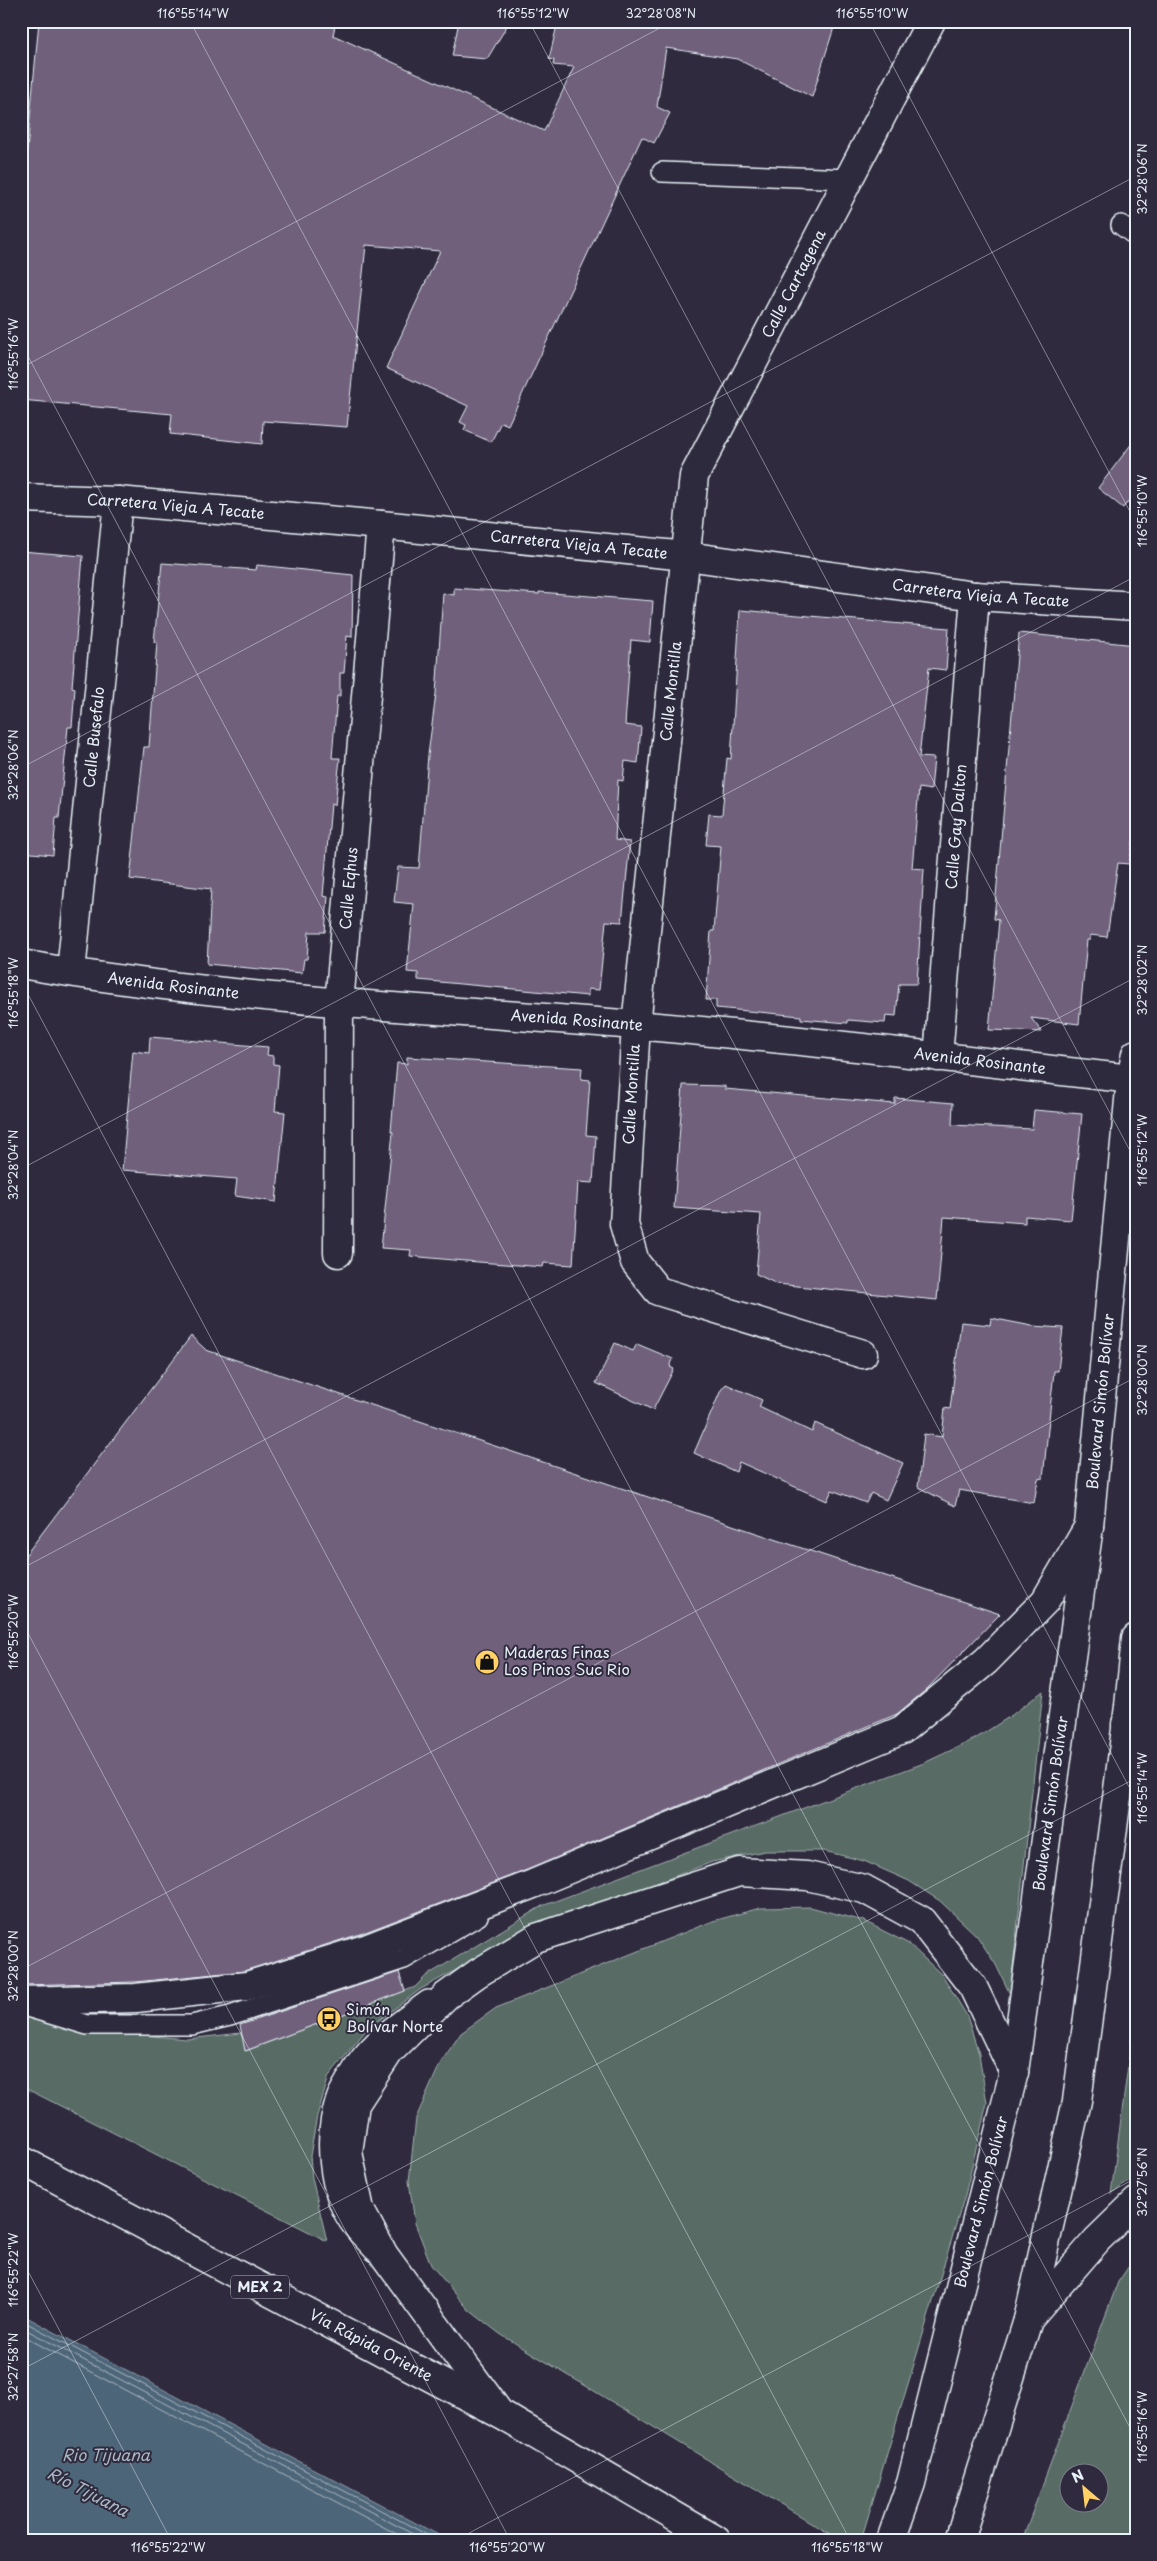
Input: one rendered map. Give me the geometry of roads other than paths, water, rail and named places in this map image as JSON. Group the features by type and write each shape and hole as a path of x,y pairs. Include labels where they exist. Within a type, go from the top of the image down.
{"main road":[{"name":"Calle Cartagena","path":"686,556 694,476 931,21"},
{"name":"Carretera Vieja A Tecate","path":"21,498 118,501 381,525 686,556 975,596 1136,606"},
{"name":"Calle Busefalo","path":"71,972 118,501"},
{"name":"Calle Eqhus","path":"338,1253 339,1004 381,525"},
{"name":"Calle Montilla","path":"686,556 636,1025 624,1224 635,1262 658,1291 863,1354"},
{"name":"Calle Gay Dalton","path":"938,1057 975,596"},
{"name":"Avenida Rosinante","path":"21,964 71,972 339,1004 636,1025 938,1057 1133,1066"},
{"name":"Boulevard Simón Bolívar","path":"891,2540 911,2484 1014,2072 1090,1526 1133,1066"},
{"path":"21,2001 136,1998 247,1986 368,1948 533,1884 902,1730 986,1661 1045,1601 1090,1526"},
{"path":"962,2532 1028,2320 1077,2101 1132,1720 1136,1638"},
{"path":"500,2414 397,2275 360,2210 348,2152 355,2104 389,2052 446,1996 478,1972 536,1938 739,1872 806,1876 864,1889 921,1920 973,1987 1014,2072"},
{"name":"Vía Rápida Oriente","path":"21,2160 500,2414 716,2540"},
{"path":"1028,2320 1097,2240 1136,2202"}],"lane":[{"path":"662,172 849,179"},
{"path":"21,2006 87,2025 192,2025 230,2016 404,1959 533,1884"}],"water":[{"name":"Rio Tijuana","path":"21,2314 47,2328 448,2540 21,2540"}],"place":[{"name":"Maderas Finas Los Pinos Suc Rio","path":"487,1662"},
{"name":"Simón Bolívar Norte","path":"329,2019"}],"water label":[{"name":"Río Tijuana","path":"88,2492"}]}
